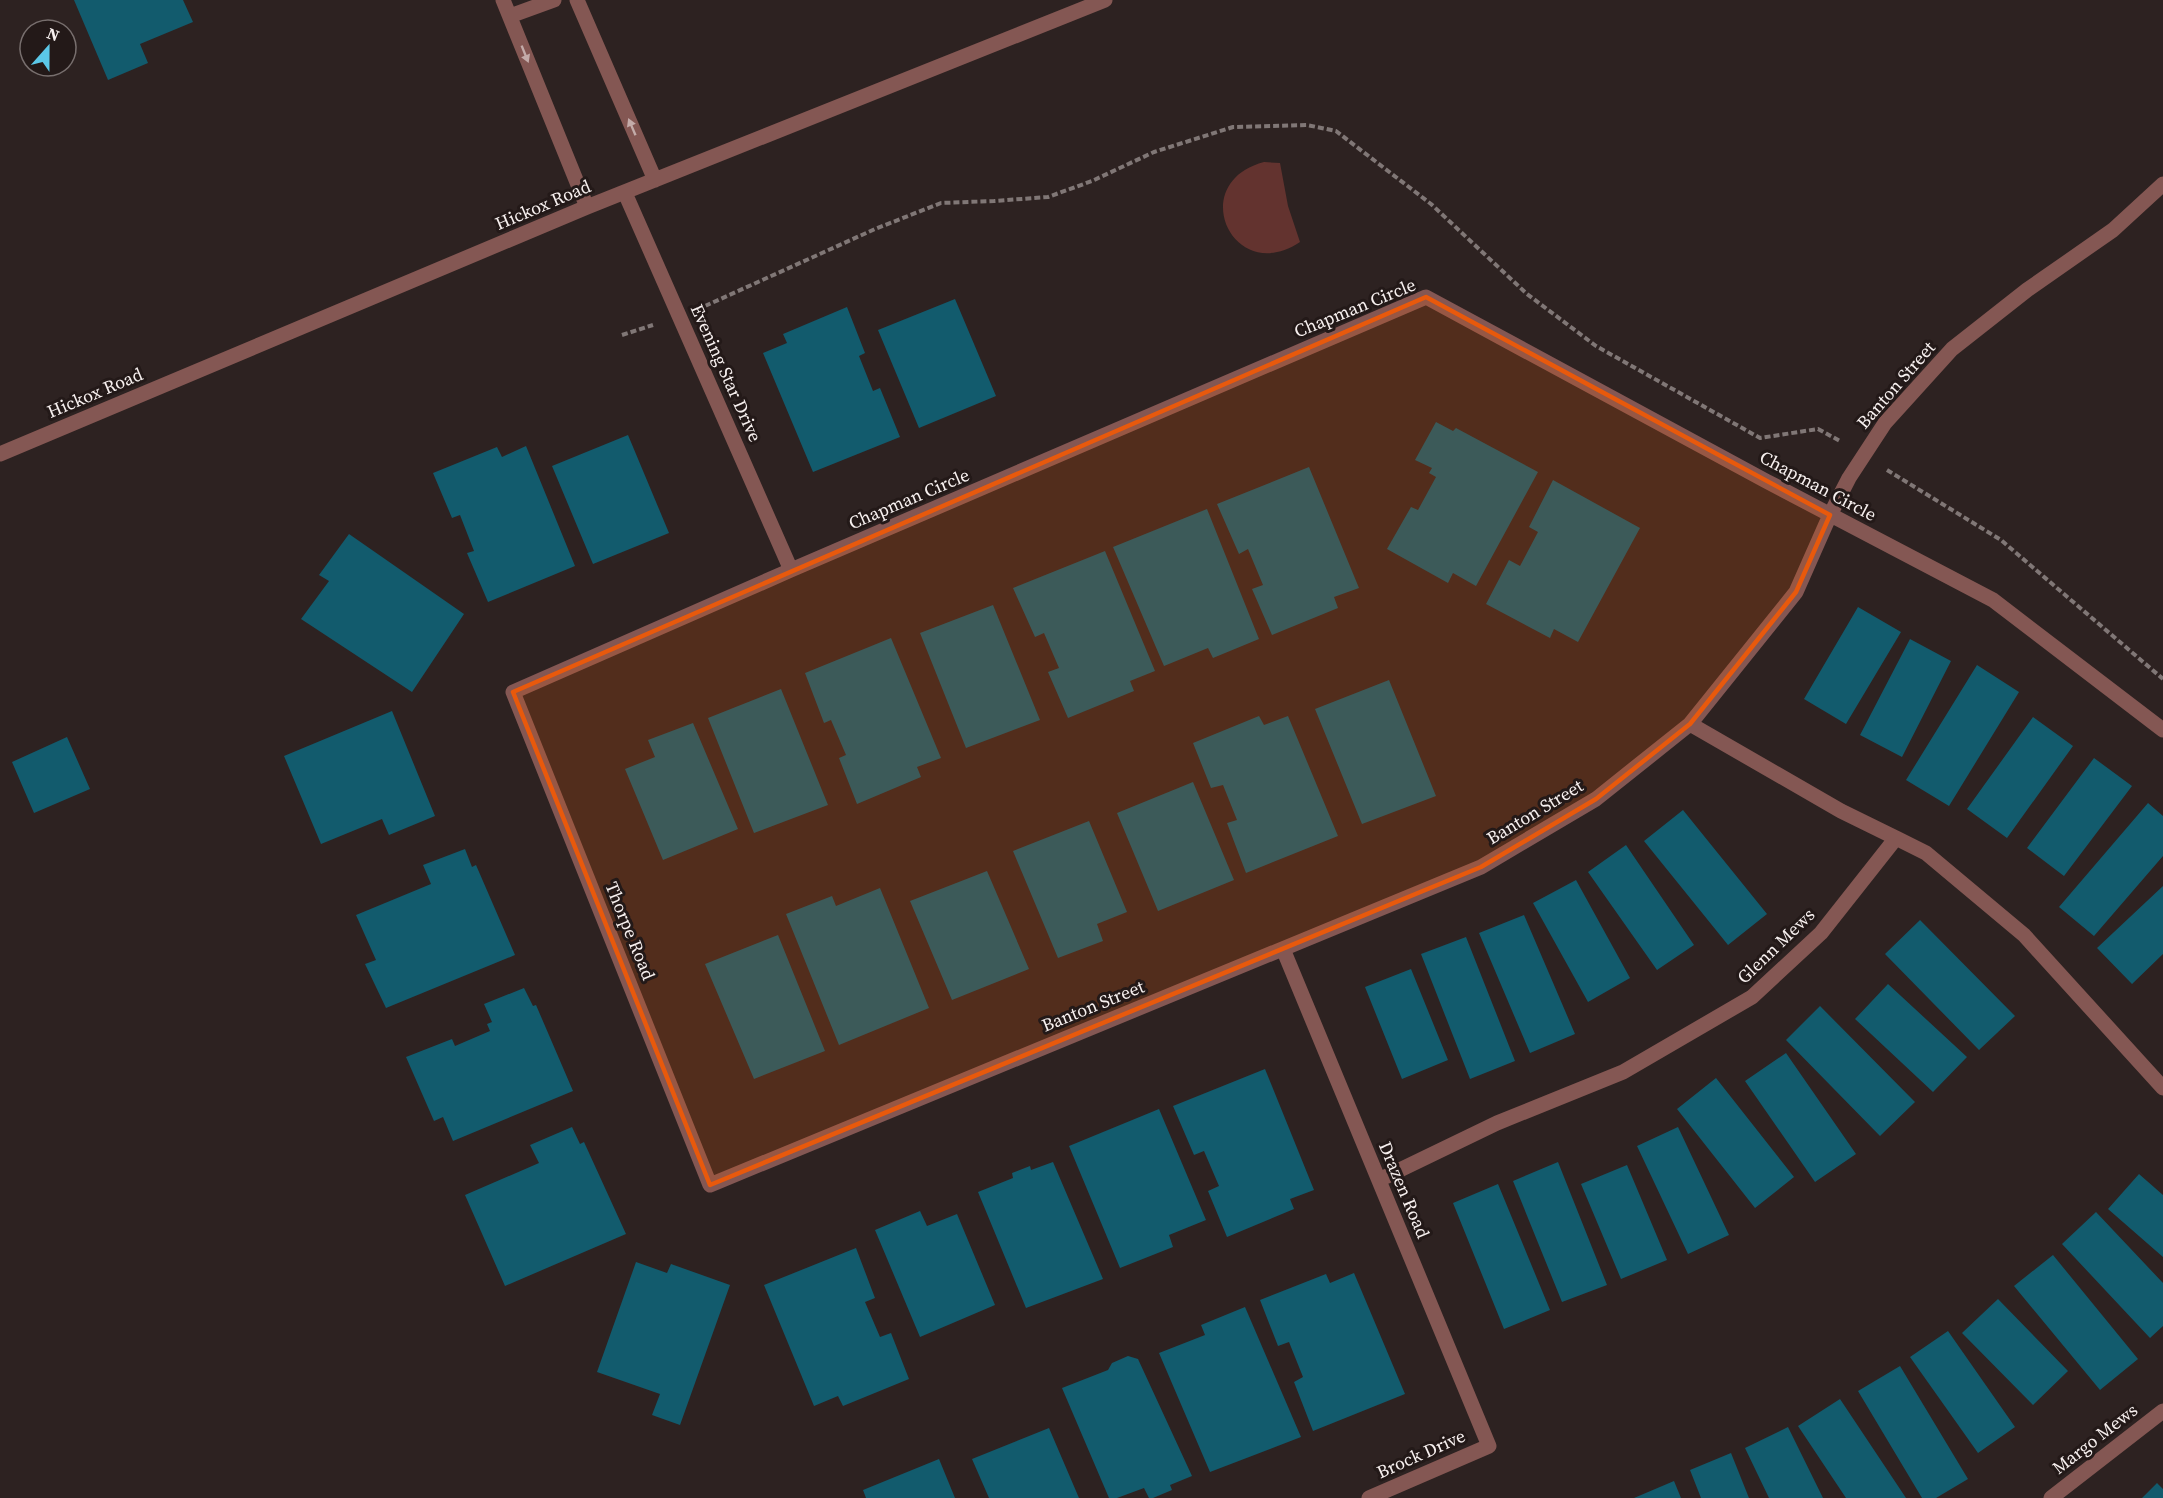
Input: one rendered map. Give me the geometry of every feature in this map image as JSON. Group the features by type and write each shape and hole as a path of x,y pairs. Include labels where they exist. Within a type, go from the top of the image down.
{"street":[{"path":"503,0 587,207"},
{"path":"510,16 555,0"},
{"path":"577,0 655,180"},
{"name":"Hickox Road","path":"0,454 587,207 1105,0"},
{"name":"Banton Street","path":"710,1185 1481,867 1596,799 1690,724 1796,592 1830,515 1850,477 1885,423 1952,349 2028,290 2113,230 2163,184"},
{"name":"Evening Star Drive","path":"625,193 791,570"},
{"name":"Chapman Circle","path":"513,692 1426,297 1830,515 1993,600 2163,730"},
{"name":"Thorpe Road","path":"513,692 710,1185"},
{"path":"1690,724 1841,812 1926,853 2024,935 2163,1088"},
{"name":"Glenn Mews","path":"1378,1180 1497,1123 1623,1072 1752,998 1821,933 1896,838"},
{"name":"Drazen Road","path":"1283,949 1489,1446"},
{"name":"Margo Mews","path":"2051,1498 2163,1411"},
{"name":"Brock Drive","path":"1369,1498 1489,1446"}],"highlighted area":[{"path":"1426,297 1830,515 1796,592 1690,724 1596,799 1481,867 710,1185 513,692"}],"shaded area":[{"path":"1264,162 1280,163 1288,206 1300,242 1276,252 1255,251 1238,242 1227,227 1223,208 1227,190 1240,173"}],"building":[{"path":"74,0 183,0 193,22 140,44 148,63 108,80"},
{"path":"955,299 996,396 919,428 878,330"},
{"path":"847,307 865,353 859,356 873,391 880,388 900,437 813,472 763,353 787,343 783,334"},
{"path":"1436,422 1453,431 1456,428 1538,472 1476,586 1453,573 1448,583 1387,549 1411,507 1418,510 1436,477 1429,473 1432,468 1415,460"},
{"path":"628,435 669,533 593,564 552,466"},
{"path":"526,446 575,566 488,602 467,553 474,551 460,515 452,518 433,473 497,447 502,457"},
{"path":"1309,467 1359,588 1334,597 1338,608 1272,635 1252,589 1263,585 1248,549 1239,554 1217,504"},
{"path":"1553,480 1640,528 1578,642 1554,629 1550,638 1486,604 1509,560 1520,566 1538,532 1529,527"},
{"path":"1207,509 1259,639 1213,658 1208,648 1164,666 1113,547"},
{"path":"349,534 464,614 412,692 301,619 329,581 319,575"},
{"path":"1105,551 1155,671 1130,681 1134,691 1068,718 1048,672 1059,668 1044,633 1035,637 1013,588"},
{"path":"993,605 1040,720 966,748 920,633"},
{"path":"1858,607 1901,632 1846,724 1804,699"},
{"path":"891,638 941,758 917,767 921,777 857,804 839,758 846,755 831,720 824,723 805,673"},
{"path":"1910,639 1951,661 1902,757 1860,735"},
{"path":"1977,665 2019,692 1949,806 1906,780"},
{"path":"1389,680 1436,796 1362,824 1315,709"},
{"path":"781,689 828,805 754,833 708,718"},
{"path":"392,711 435,816 389,835 382,819 321,844 284,756"},
{"path":"1259,716 1264,725 1288,716 1338,836 1246,873 1227,823 1237,820 1223,785 1211,788 1193,743"},
{"path":"2033,717 2073,746 2007,838 1967,809"},
{"path":"693,723 738,829 663,860 625,769 655,757 648,740"},
{"path":"67,737 90,789 34,813 12,762"},
{"path":"2094,758 2132,786 2064,876 2027,848"},
{"path":"1193,782 1234,880 1158,911 1117,813"},
{"path":"2148,803 2163,816 2163,856 2094,936 2059,907"},
{"path":"1683,810 1767,914 1728,945 1644,841"},
{"path":"1089,821 1127,912 1097,924 1103,941 1058,958 1013,851"},
{"path":"1626,845 1694,945 1657,970 1588,872"},
{"path":"465,849 472,867 476,865 515,955 386,1008 365,964 376,960 356,915 431,884 423,865"},
{"path":"987,871 1029,969 952,1000 910,901"},
{"path":"1576,880 1630,978 1588,1002 1533,903"},
{"path":"2163,886 2163,954 2132,984 2097,948"},
{"path":"880,888 929,1008 839,1045 786,914 832,896 836,906"},
{"path":"1524,915 1575,1034 1530,1053 1479,933"},
{"path":"1920,920 2015,1016 1979,1050 1885,954"},
{"path":"778,935 825,1051 754,1079 705,964"},
{"path":"1466,937 1515,1061 1470,1079 1421,954"},
{"path":"1411,969 1448,1060 1402,1079 1365,987"},
{"path":"1888,984 1967,1057 1933,1092 1855,1019"},
{"path":"524,988 533,1006 536,1005 573,1091 453,1141 443,1117 434,1121 406,1057 452,1039 455,1046 490,1031 487,1024 492,1022 484,1004"},
{"path":"1820,1006 1915,1102 1880,1136 1786,1040"},
{"path":"1786,1053 1856,1154 1815,1182 1745,1081"},
{"path":"1265,1069 1314,1190 1290,1199 1294,1209 1227,1237 1208,1191 1219,1186 1204,1151 1194,1155 1173,1106"},
{"path":"1716,1078 1794,1177 1755,1208 1677,1109"},
{"path":"1159,1109 1206,1220 1169,1235 1173,1247 1120,1268 1069,1146"},
{"path":"572,1127 580,1144 584,1142 626,1234 505,1286 465,1195 539,1163 530,1145"},
{"path":"1678,1127 1729,1235 1688,1254 1637,1146"},
{"path":"1053,1162 1103,1279 1026,1308 978,1192 1013,1178 1012,1173 1030,1166 1031,1170"},
{"path":"1558,1162 1607,1285 1562,1302 1513,1181"},
{"path":"1627,1165 1667,1260 1621,1279 1581,1184"},
{"path":"2139,1174 2163,1195 2163,1257 2108,1209"},
{"path":"1498,1184 1550,1310 1504,1329 1453,1203"},
{"path":"920,1211 927,1226 957,1214 995,1305 920,1337 875,1230"},
{"path":"2096,1212 2163,1283 2163,1326 2150,1338 2062,1244"},
{"path":"856,1248 875,1298 865,1302 880,1337 891,1333 909,1379 843,1406 838,1396 814,1406 764,1285"},
{"path":"2053,1255 2138,1359 2100,1390 2014,1286"},
{"path":"636,1262 667,1273 671,1264 730,1285 680,1425 652,1415 660,1394 597,1372"},
{"path":"1354,1273 1405,1394 1313,1431 1294,1382 1303,1377 1289,1342 1278,1346 1260,1300 1326,1274 1330,1283"},
{"path":"1998,1299 2068,1371 2033,1405 1962,1333"},
{"path":"1245,1307 1301,1437 1210,1472 1159,1353 1205,1335 1201,1325"},
{"path":"1948,1331 2015,1427 1978,1453 1910,1357"},
{"path":"1128,1356 1138,1359 1192,1476 1170,1485 1172,1490 1153,1498 1149,1498 1144,1488 1117,1498 1109,1498 1062,1388 1108,1370 1112,1363"},
{"path":"1900,1366 1968,1479 1936,1498 1922,1498 1858,1391"},
{"path":"1840,1399 1906,1498 1846,1498 1798,1426"},
{"path":"1788,1427 1823,1498 1769,1498 1745,1448"},
{"path":"1049,1428 1079,1498 989,1498 972,1459"},
{"path":"1731,1453 1749,1498 1701,1498 1690,1470"},
{"path":"939,1459 955,1498 866,1498 863,1490"},
{"path":"1674,1481 1681,1498 1634,1498"},
{"path":"2157,1483 2163,1489 2163,1498 2142,1498"}]}
